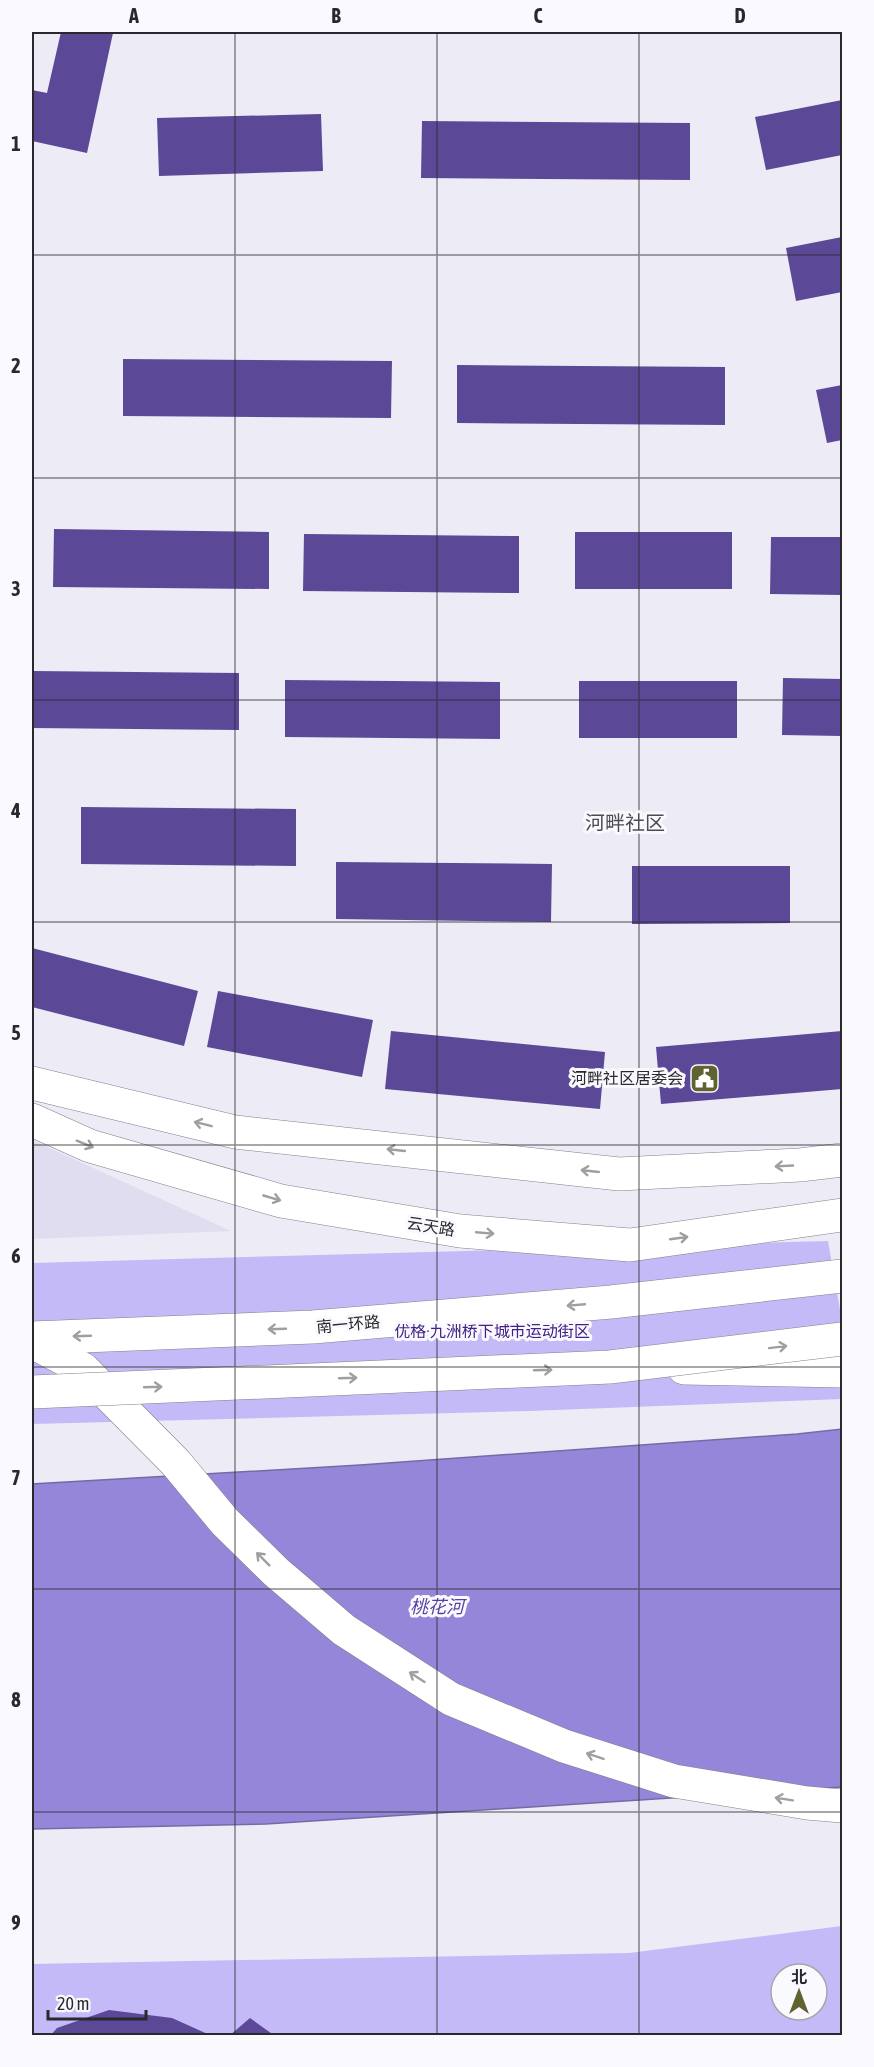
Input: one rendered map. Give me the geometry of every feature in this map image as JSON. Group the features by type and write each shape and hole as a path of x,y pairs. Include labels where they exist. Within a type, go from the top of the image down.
{"main road":[{"path":"32,1083 236,1132 619,1174 800,1165 843,1160"},
{"name":"云天路","path":"32,1120 90,1146 281,1201 460,1231 630,1245 843,1215"},
{"path":"611,1302 843,1260"},
{"name":"南一环路","path":"32,1340 313,1327 611,1302 843,1276"},
{"path":"32,1340 83,1369 176,1463 225,1522 284,1579 344,1630 451,1699 564,1746 674,1781 807,1803 843,1806"},
{"path":"610,1367 843,1340"},
{"path":"32,1392 610,1367 843,1371"}],"shaded area":[{"path":"32,1140 231,1231 32,1239"}],"green space":[{"name":"优格·九洲桥下城市运动街区","path":"828,1241 842,1321 842,1399 529,1411 32,1424 32,1263"},
{"path":"842,1926 842,2035 32,2035 32,1964 629,1953"}],"water":[{"name":"桃花河","path":"842,1429 842,1787 266,1824 32,1829 32,1484 360,1465"}],"building":[{"path":"61,32 113,33 87,153 32,141 32,90 47,93"},
{"path":"842,100 842,155 766,170 755,117"},
{"path":"321,114 323,171 159,176 157,118"},
{"path":"422,121 690,123 690,180 421,178"},
{"path":"842,237 842,292 796,301 786,248"},
{"path":"123,359 392,361 391,418 123,416"},
{"path":"457,365 725,367 725,425 457,423"},
{"path":"842,385 842,440 827,443 816,390"},
{"path":"54,529 269,532 269,589 53,587"},
{"path":"575,532 732,532 732,589 575,589"},
{"path":"304,534 519,536 519,593 303,591"},
{"path":"771,537 842,537 842,595 770,594"},
{"path":"32,671 239,673 239,730 32,728"},
{"path":"783,678 842,679 842,736 782,735"},
{"path":"285,680 500,682 500,739 285,737"},
{"path":"579,681 737,681 737,738 579,738"},
{"path":"81,807 296,809 296,866 81,864"},
{"path":"336,862 552,864 551,922 336,919"},
{"path":"632,866 790,866 790,923 632,924"},
{"path":"32,948 198,991 184,1046 32,1007"},
{"path":"218,991 373,1020 362,1077 207,1047"},
{"path":"391,1031 605,1052 600,1109 385,1089"},
{"path":"842,1031 842,1089 661,1104 656,1047"},
{"path":"109,2010 172,2018 212,2036 50,2036 57,2028"},
{"path":"250,2018 275,2036 229,2036"}],"place":[{"name":"河畔社区居委会","path":"704,1078"}],"district":[{"name":"河畔社区","path":"625,823"}]}
